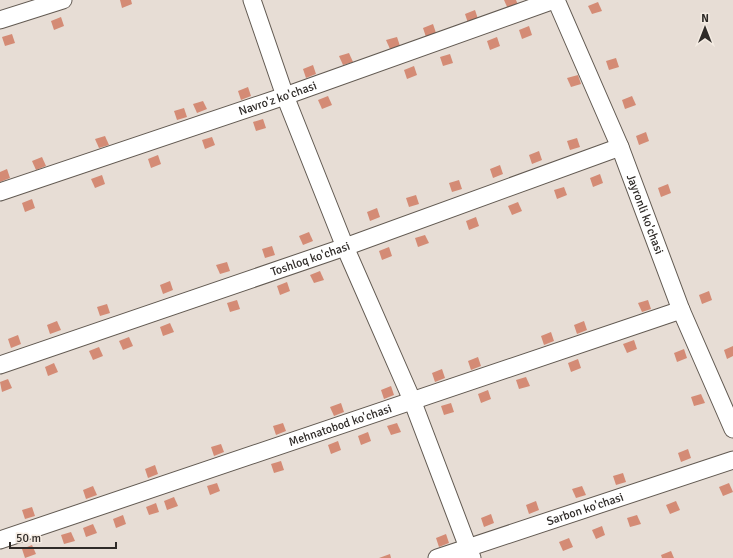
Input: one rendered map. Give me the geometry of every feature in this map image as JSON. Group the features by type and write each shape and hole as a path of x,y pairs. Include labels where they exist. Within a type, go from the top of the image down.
{"street":[{"path":"0,20 63,0"},
{"path":"252,0 285,96 345,247 412,400 470,553"},
{"name":"Navro'z ko'chasi","path":"0,192 285,96 555,0"},
{"name":"Jayronli ko'chasi","path":"555,0 620,147 681,310 733,429"},
{"name":"Toshloq ko'chasi","path":"0,365 345,247 620,147"},
{"name":"Mehnatobod ko'chasi","path":"0,540 681,310"},
{"name":"Sarbon ko'chasi","path":"437,558 470,553 733,460"}],"building":[{"path":"120,0 131,0 132,4 122,8"},
{"path":"504,0 516,0 518,5 508,9"},
{"path":"598,2 602,11 592,14 588,6"},
{"path":"475,10 478,19 468,23 465,14"},
{"path":"61,17 64,26 54,30 51,21"},
{"path":"433,24 436,33 426,37 423,28"},
{"path":"529,26 532,35 522,39 519,30"},
{"path":"12,34 15,43 5,46 2,37"},
{"path":"397,37 400,46 390,49 386,40"},
{"path":"497,37 500,46 490,50 487,41"},
{"path":"349,53 353,62 343,65 339,56"},
{"path":"450,54 453,63 443,66 440,57"},
{"path":"616,58 619,67 609,70 606,61"},
{"path":"313,65 316,74 306,78 303,69"},
{"path":"414,66 417,75 407,79 404,70"},
{"path":"578,75 581,84 571,87 567,78"},
{"path":"248,87 251,96 241,100 238,91"},
{"path":"328,96 332,105 322,109 318,100"},
{"path":"632,96 636,105 625,109 622,100"},
{"path":"203,101 207,109 197,113 193,104"},
{"path":"184,108 187,117 177,120 174,111"},
{"path":"263,119 266,128 256,131 253,122"},
{"path":"646,132 649,141 639,145 636,136"},
{"path":"105,136 109,145 99,148 95,139"},
{"path":"212,137 215,145 205,149 202,140"},
{"path":"577,138 580,147 570,150 567,141"},
{"path":"539,151 542,160 532,164 529,155"},
{"path":"158,155 161,164 151,168 148,159"},
{"path":"42,157 46,166 36,170 32,161"},
{"path":"500,165 503,174 493,178 490,169"},
{"path":"7,169 10,178 0,182 0,172"},
{"path":"600,174 603,183 593,187 590,178"},
{"path":"102,175 105,184 95,188 91,179"},
{"path":"459,180 462,189 452,192 449,183"},
{"path":"668,184 671,193 661,197 658,188"},
{"path":"564,187 567,195 557,199 554,190"},
{"path":"416,195 419,204 409,207 406,198"},
{"path":"32,199 35,208 25,212 22,203"},
{"path":"518,202 522,211 512,215 508,206"},
{"path":"377,208 380,217 370,221 367,212"},
{"path":"476,217 479,226 469,230 466,221"},
{"path":"309,232 313,241 303,245 299,236"},
{"path":"425,235 429,243 418,247 415,238"},
{"path":"272,246 275,255 265,258 262,249"},
{"path":"389,247 392,256 382,260 379,251"},
{"path":"227,262 230,271 220,274 216,265"},
{"path":"320,271 324,280 314,283 310,275"},
{"path":"170,281 173,290 163,294 160,285"},
{"path":"287,282 290,291 280,295 277,286"},
{"path":"709,291 712,300 702,304 699,295"},
{"path":"237,300 240,309 230,312 227,303"},
{"path":"648,300 651,309 642,312 638,303"},
{"path":"107,304 110,313 100,316 97,307"},
{"path":"57,321 61,330 50,334 47,325"},
{"path":"584,321 587,330 577,334 574,325"},
{"path":"170,323 174,332 163,336 160,327"},
{"path":"551,332 554,341 544,345 541,336"},
{"path":"18,335 21,344 11,348 8,339"},
{"path":"129,337 133,346 123,350 119,341"},
{"path":"634,340 637,349 627,353 623,344"},
{"path":"733,346 733,356 727,359 724,350"},
{"path":"99,347 103,356 93,360 89,351"},
{"path":"684,349 687,358 677,362 674,353"},
{"path":"478,357 481,366 471,370 468,361"},
{"path":"578,359 581,368 571,372 568,363"},
{"path":"54,363 58,372 48,376 45,367"},
{"path":"442,369 445,378 435,382 432,373"},
{"path":"526,377 530,386 519,389 516,380"},
{"path":"8,379 12,388 2,392 0,382"},
{"path":"391,386 394,395 384,399 381,390"},
{"path":"488,390 491,399 481,403 478,394"},
{"path":"701,394 705,403 694,406 691,397"},
{"path":"341,403 344,412 334,416 330,407"},
{"path":"451,403 454,412 444,415 441,406"},
{"path":"283,423 286,431 276,435 273,426"},
{"path":"397,423 401,432 391,435 387,426"},
{"path":"368,432 371,441 361,445 358,436"},
{"path":"338,441 341,450 331,454 328,445"},
{"path":"221,444 224,452 214,456 211,447"},
{"path":"688,449 691,458 681,462 678,453"},
{"path":"281,461 284,470 274,473 271,464"},
{"path":"155,465 158,474 148,478 145,469"},
{"path":"623,473 626,482 616,485 613,476"},
{"path":"217,483 220,491 210,495 207,486"},
{"path":"729,483 733,492 723,496 719,487"},
{"path":"93,486 97,495 86,499 83,490"},
{"path":"582,486 586,495 576,498 572,489"},
{"path":"174,497 178,506 167,510 164,501"},
{"path":"536,501 539,510 529,514 526,505"},
{"path":"676,501 680,510 670,514 666,505"},
{"path":"156,503 159,512 149,515 146,507"},
{"path":"32,507 35,516 25,519 22,510"},
{"path":"491,514 494,523 484,527 481,518"},
{"path":"123,515 126,524 116,528 113,519"},
{"path":"637,515 641,524 630,527 627,518"},
{"path":"93,524 97,533 86,537 83,528"},
{"path":"602,526 605,535 596,539 592,530"},
{"path":"71,532 75,541 64,544 61,535"},
{"path":"446,534 449,543 439,547 436,538"},
{"path":"569,538 573,547 563,551 559,542"},
{"path":"32,545 36,554 25,558 22,549"},
{"path":"671,551 674,558 662,558 661,555"},
{"path":"390,554 391,558 379,558"}]}
